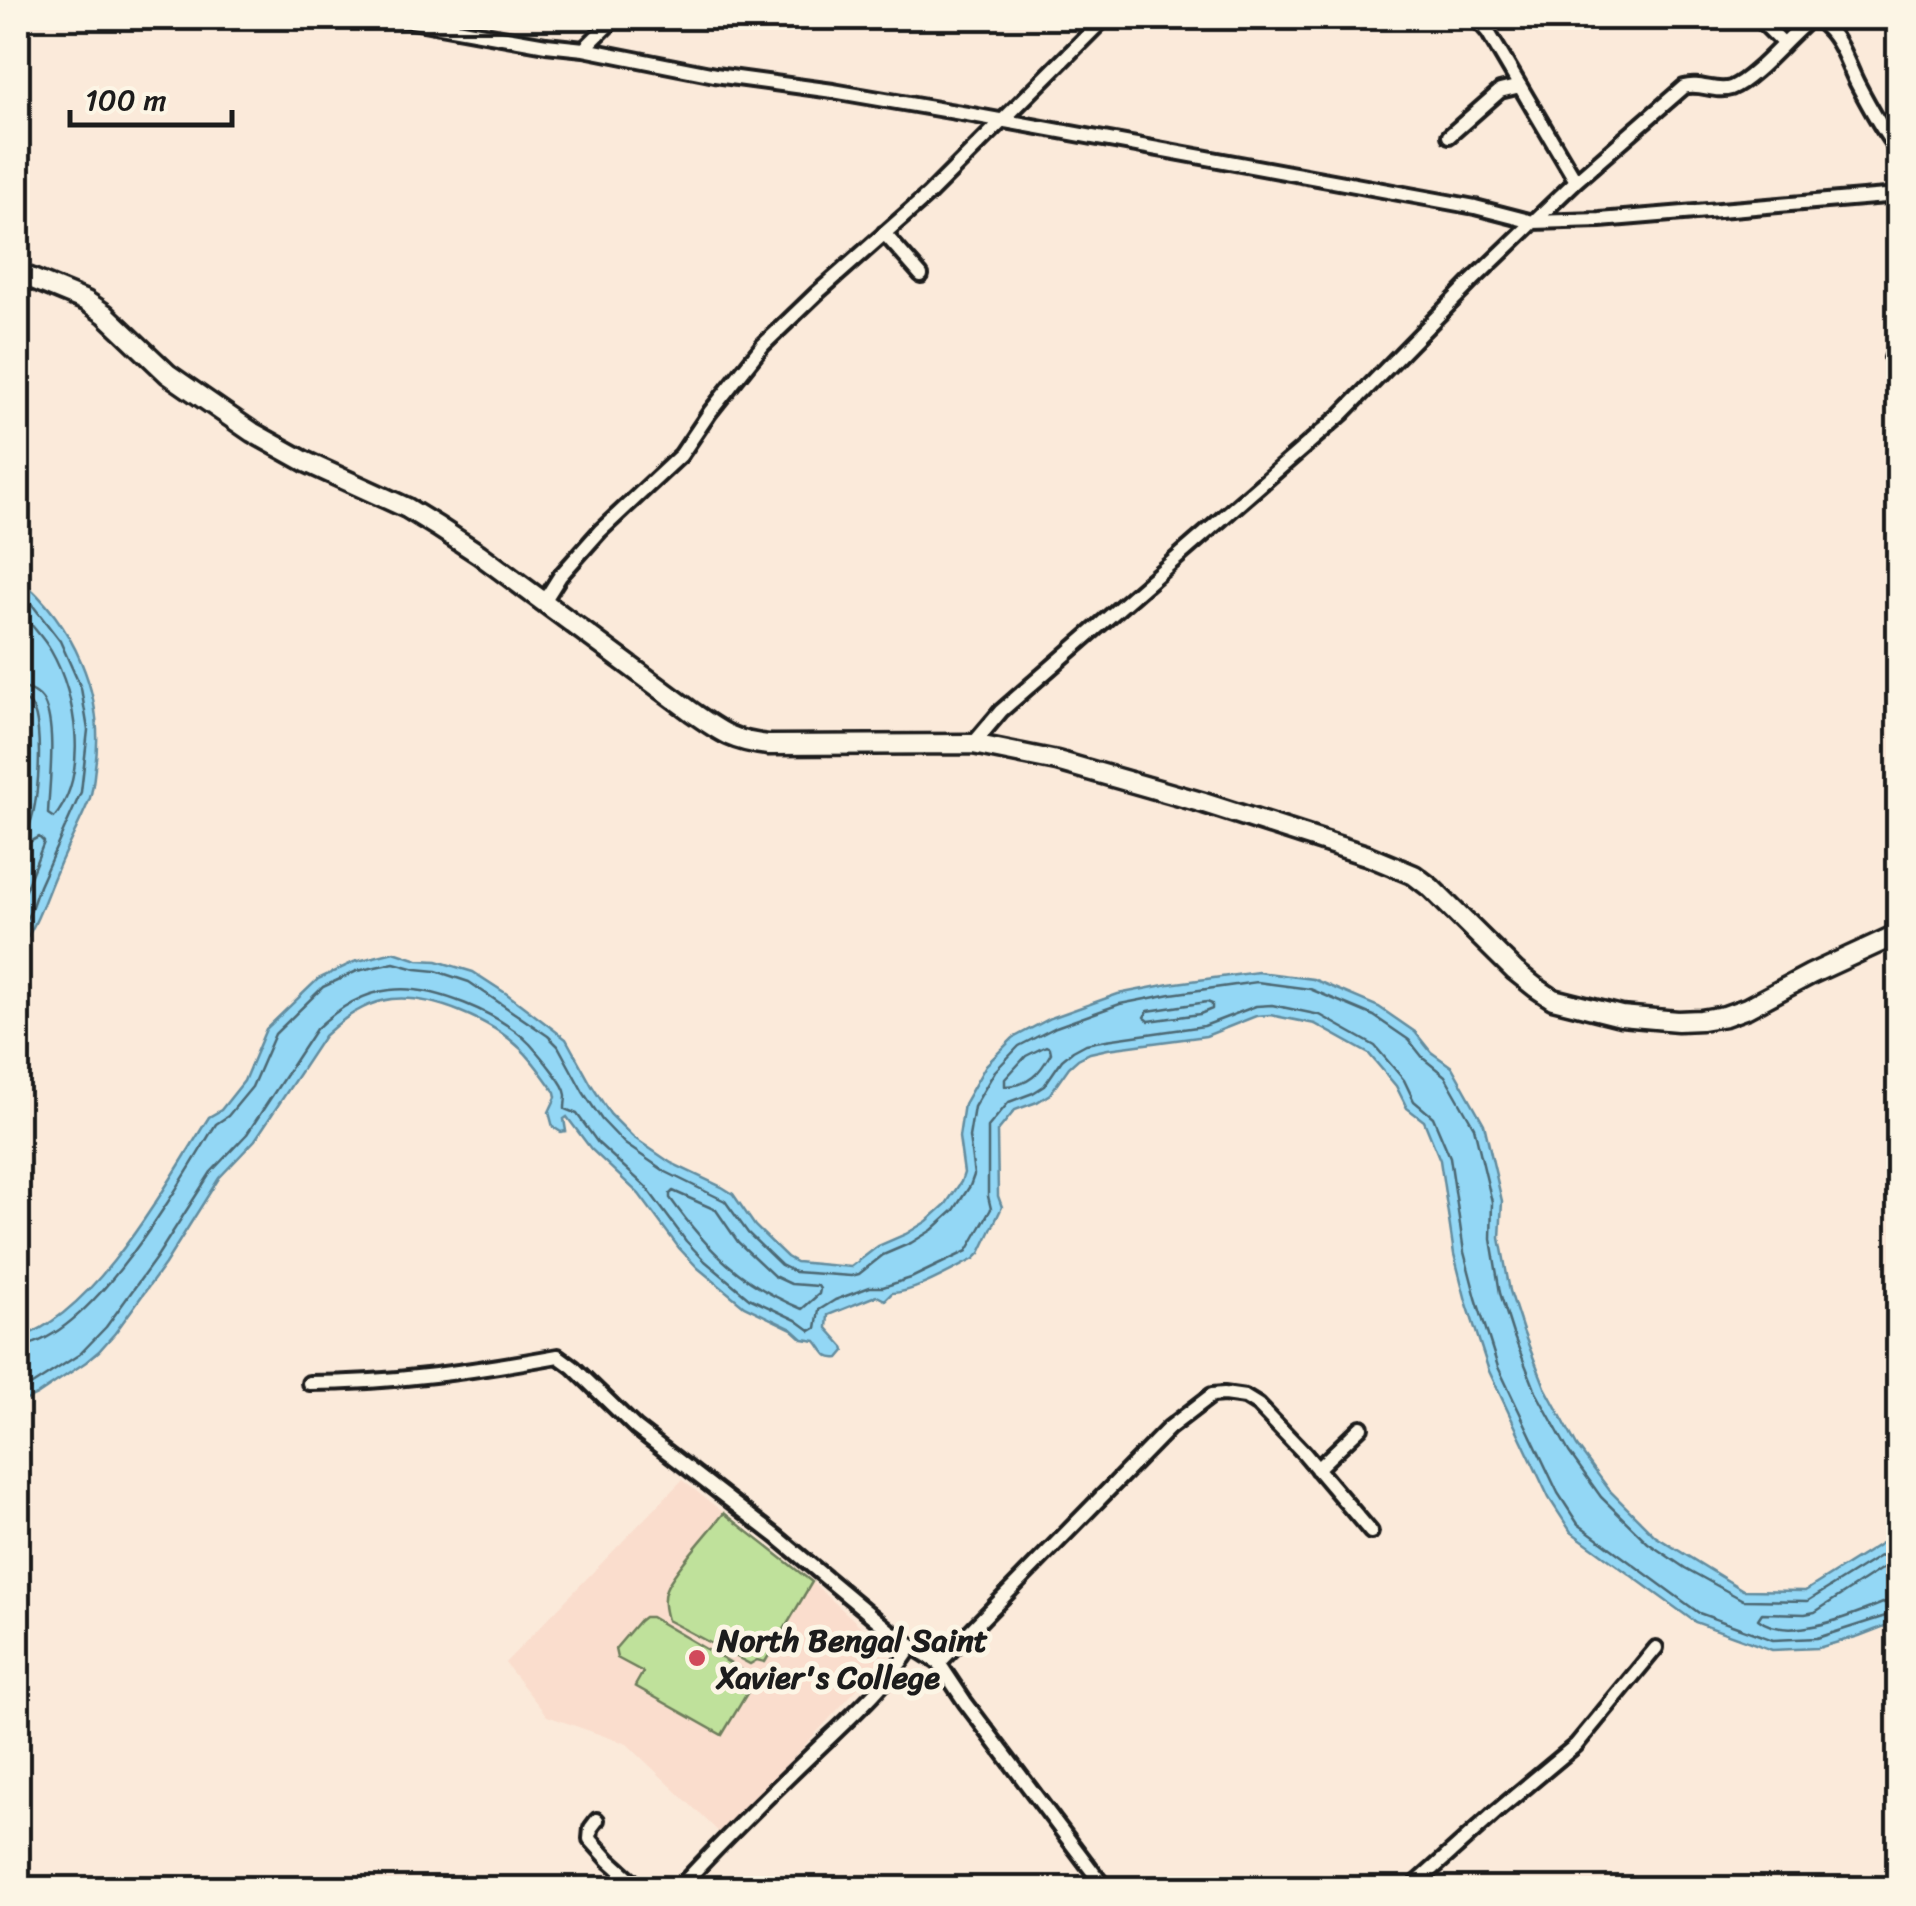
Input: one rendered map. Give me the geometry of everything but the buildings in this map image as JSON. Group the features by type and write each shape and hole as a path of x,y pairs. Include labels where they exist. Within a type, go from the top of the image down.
{"street":[{"path":"395,18 1002,121 1475,207 1533,222 1618,219 1898,196"},
{"path":"584,49 614,18"},
{"path":"543,603 560,576 600,532 682,454 710,412 764,346 928,195 1105,18"},
{"path":"1476,18 1576,181"},
{"path":"1758,18 1783,44"},
{"path":"973,744 1001,711 1342,414 1472,280 1576,181 1684,87 1732,87 1815,19 1838,40 1856,80 1898,152"},
{"path":"1449,136 1500,91 1520,86"},
{"path":"1886,134 1898,121"},
{"path":"884,233 921,275"},
{"path":"18,273 86,301 168,374 241,425 319,469 407,508 479,554 692,712 740,742 973,744 1057,761 1204,804 1414,875 1535,988 1553,999 1621,1016 1678,1021 1724,1016 1898,934"},
{"path":"309,1384 460,1374 558,1356 636,1428 776,1536 890,1632 939,1663 964,1702 1106,1888"},
{"path":"939,1663 1169,1428 1212,1396 1234,1394 1258,1406 1371,1532"},
{"path":"1317,1469 1361,1427"},
{"path":"678,1888 722,1840 849,1719 900,1665 912,1646"},
{"path":"1414,1888 1576,1745 1656,1648"},
{"path":"598,1820 591,1828 590,1838 640,1888"}],"shaded area":[{"name":"North Bengal Saint Xavier's College","path":"682,1480 812,1582 890,1653 722,1835 627,1744 547,1716 505,1663"}],"green space":[{"path":"724,1513 812,1582 765,1662 757,1660 750,1664 667,1620 664,1597 670,1581"},
{"path":"644,1617 651,1617 745,1672 752,1685 722,1735 635,1686 643,1672 617,1658 615,1649"}],"water":[{"path":"18,577 55,616 81,662 90,687 97,740 90,798 36,921 18,950 18,833 25,812 30,755 24,713 18,706"},
{"path":"394,952 473,972 507,994 566,1039 610,1114 633,1137 671,1163 733,1194 755,1226 787,1257 796,1262 851,1267 878,1246 927,1221 946,1204 964,1173 959,1137 964,1104 986,1065 1013,1038 1051,1018 1118,994 1258,972 1313,979 1379,1007 1415,1032 1431,1052 1452,1067 1484,1124 1502,1201 1500,1238 1510,1291 1523,1331 1545,1387 1577,1446 1610,1491 1655,1536 1743,1590 1805,1591 1883,1542 1898,1527 1898,1621 1818,1648 1772,1650 1695,1622 1571,1532 1549,1498 1489,1371 1454,1254 1440,1160 1424,1121 1407,1108 1396,1086 1369,1054 1315,1024 1270,1015 1256,1016 1206,1036 1108,1049 1078,1059 1050,1094 1015,1110 997,1132 998,1196 1002,1207 980,1253 922,1285 892,1293 885,1300 873,1297 828,1315 827,1328 845,1351 834,1358 825,1354 816,1341 803,1339 792,1329 744,1306 679,1248 639,1194 591,1149 567,1117 566,1131 553,1127 549,1112 555,1092 509,1039 461,1012 425,1001 392,999 373,1004 324,1036 255,1140 219,1178 165,1264 115,1333 86,1362 18,1404 18,1338 47,1325 74,1303 127,1244 209,1117 221,1110 244,1081 266,1029 318,979 354,962"}],"place":[{"name":"North Bengal Saint Xavier's College","path":"697,1658"}]}
